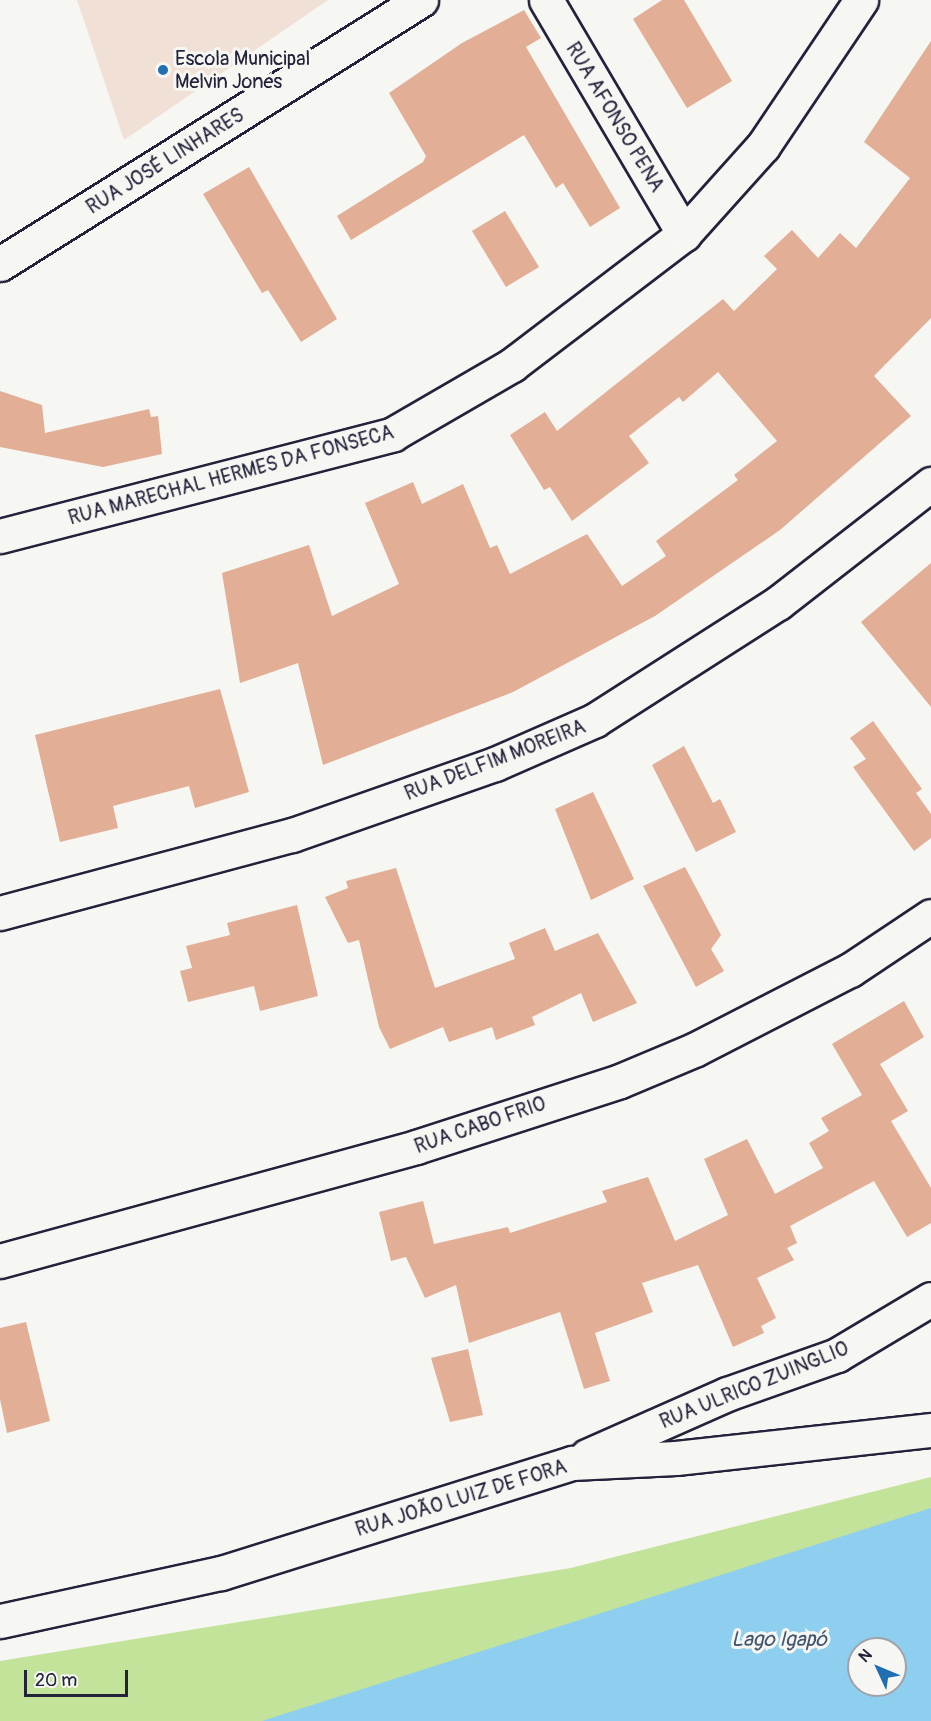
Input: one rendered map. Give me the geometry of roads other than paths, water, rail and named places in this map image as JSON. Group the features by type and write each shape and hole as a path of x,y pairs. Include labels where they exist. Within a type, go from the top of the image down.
{"street":[{"name":"RUA JOSÉ LINHARES","path":"0,264 421,0"},
{"name":"RUA AFONSO PENA","path":"546,0 684,234"},
{"name":"RUA MARECHAL HERMES DA FONSECA","path":"0,536 393,434 512,365 684,234 763,146 861,0"},
{"name":"RUA DELFIM MOREIRA","path":"0,913 292,835 495,764 595,720 778,603 931,484"},
{"name":"RUA CABO FRIO","path":"0,1261 405,1150 620,1081 696,1049 850,970 931,916"},
{"name":"RUA ULRICO ZUINGLIO","path":"572,1463 727,1394 837,1355 931,1299"},
{"name":"RUA JOÃO LUIZ DE FORA","path":"0,1621 221,1574 572,1463 676,1458 931,1430"}],"water":[{"name":"Lago Igapó","path":"931,1508 931,1721 262,1721"}],"place":[{"name":"Escola Municipal Melvin Jones","path":"163,70"}]}
